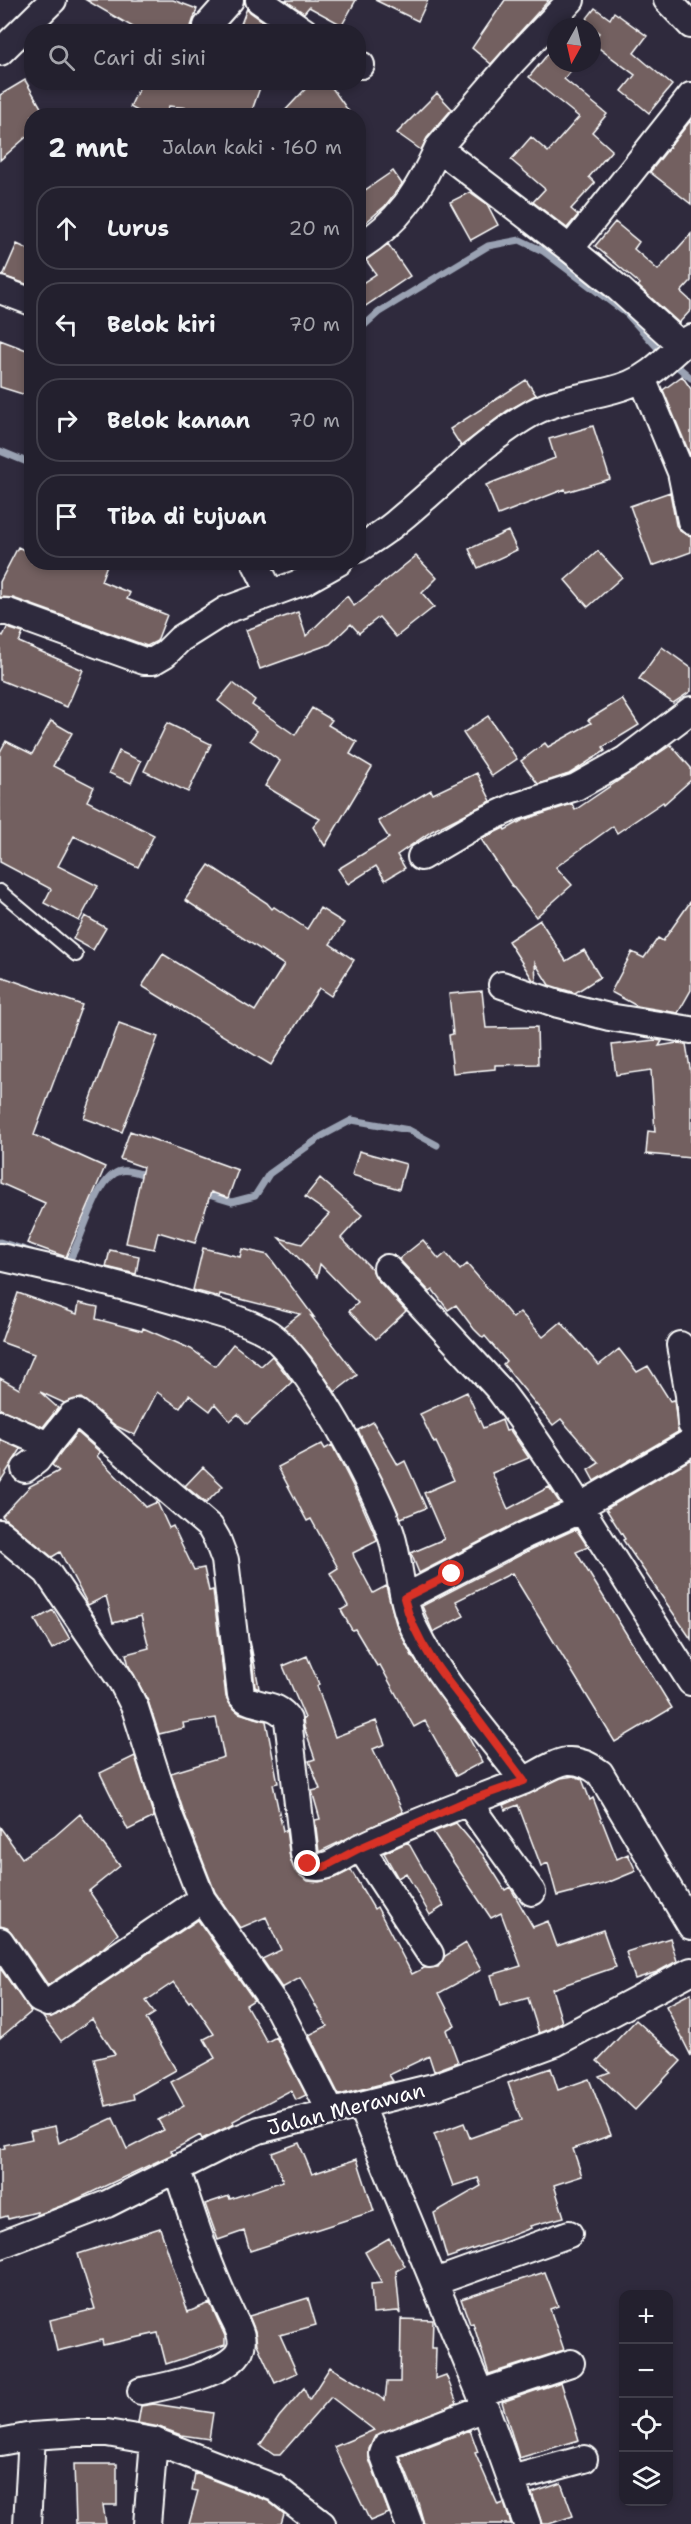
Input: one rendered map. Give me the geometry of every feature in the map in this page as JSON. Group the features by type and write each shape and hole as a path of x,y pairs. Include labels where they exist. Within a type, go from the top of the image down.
{"street":[{"path":"29,24 53,0"},
{"path":"209,24 230,0"},
{"path":"259,0 294,24"},
{"path":"366,243 382,233 401,212 423,182 438,148 513,61 571,0"},
{"path":"667,0 691,25"},
{"path":"0,52 24,28"},
{"path":"570,249 691,96"},
{"path":"366,544 398,522 460,464 533,413 553,403 615,390 649,374 684,344 570,249 438,148"},
{"path":"0,290 24,299"},
{"path":"649,374 681,472 691,521"},
{"path":"259,570 272,594"},
{"path":"0,612 8,612 144,661 153,660 165,654 180,639 226,610 272,594 327,570"},
{"path":"420,857 479,823 514,807 576,787 626,759 691,710"},
{"path":"502,985 558,1004 609,1017 691,1030"},
{"path":"2,1259 153,1294 215,1312 266,1332 286,1348 337,1426 381,1507 398,1563 404,1598 411,1621 426,1649 524,1781"},
{"path":"387,1268 498,1388 561,1477 691,1682"},
{"path":"680,1346 689,1395 691,1424"},
{"path":"25,1469 37,1460 72,1415 78,1413 210,1527 225,1560 241,1695 245,1700 274,1707 288,1720 306,1861 311,1866 324,1867 360,1848 467,1801 524,1781 565,1761 585,1763 592,1766 610,1788 691,1926"},
{"path":"0,1424 48,1445"},
{"path":"404,1598 580,1509 691,1442"},
{"path":"0,1533 47,1572 122,1682 135,1708 169,1815 202,1899 279,2010 331,2112"},
{"path":"467,1801 532,1892"},
{"path":"360,1848 430,1954"},
{"path":"0,1941 39,1999 48,2003 202,1899"},
{"name":"Jalan Merawan","path":"0,2245 107,2204 228,2143 259,2130 437,2086 555,2043 691,1971"},
{"path":"361,2106 483,2401 527,2524"},
{"path":"141,2391 198,2376 229,2362 236,2356 242,2343 239,2330 212,2276 177,2170"},
{"path":"435,2282 569,2234"},
{"path":"408,2524 383,2454 389,2444 571,2363"},
{"path":"0,2442 32,2436 107,2433 154,2441 275,2488 322,2524"},
{"path":"27,2524 32,2436"},
{"path":"147,2524 154,2441"},
{"path":"511,2479 584,2459"}],"lane":[{"path":"0,891 76,955"}],"building":[{"path":"86,0 173,0 197,9 192,24 128,24"},
{"path":"285,0 356,0 343,24 309,7 304,13"},
{"path":"375,0 428,0 418,21"},
{"path":"505,0 549,0 491,64 472,48"},
{"path":"247,8 267,24 241,24"},
{"path":"595,8 610,19 614,12 647,36 634,53 672,85 649,113 622,91 635,75 601,50 601,18 587,18"},
{"path":"547,55 547,72 570,72 564,79 607,114 592,132 612,150 589,177 595,183 571,209 578,215 567,228 533,202 545,189 511,160 531,137 548,152 579,117 529,77"},
{"path":"24,81 24,90 31,90 41,108 24,108 24,139 0,160 0,95"},
{"path":"138,90 259,90 253,108 130,107"},
{"path":"304,90 334,90 346,108 288,108"},
{"path":"437,93 452,109 427,138 421,150 397,133"},
{"path":"691,120 691,204 650,172"},
{"path":"393,171 402,184 385,206 366,222 366,190"},
{"path":"470,192 487,204 498,225 471,240 450,202"},
{"path":"615,222 639,242 634,249 658,270 691,234 691,281 681,292 691,301 691,310 679,323 638,286 640,284 595,246"},
{"path":"17,244 24,247 24,283 3,276"},
{"path":"388,244 410,276 366,306 366,281 376,274 366,260"},
{"path":"0,340 24,349 24,394 0,387"},
{"path":"682,376 691,389 691,457 663,390"},
{"path":"526,380 536,395 507,411 461,446 450,429"},
{"path":"593,426 610,479 566,492 565,489 498,515 486,485 555,458 549,439"},
{"path":"670,492 676,525 680,531 691,536 691,552 652,566 630,506"},
{"path":"508,531 517,550 478,568 469,549"},
{"path":"18,547 24,550 24,570 105,570 101,581 130,593 127,599 167,615 157,641 147,646 13,598 0,597 0,582"},
{"path":"598,551 622,577 588,607 565,580"},
{"path":"416,556 437,578 422,593 434,607 396,637 379,617 359,633 351,624 330,644 260,669 246,630 298,612 306,636 347,596 354,606"},
{"path":"7,628 23,633 19,642 83,670 67,707 0,680 0,634 3,636"},
{"path":"662,647 691,668 691,691 673,703 639,679"},
{"path":"233,683 255,700 252,705 295,735 312,708 332,720 328,725 357,742 350,754 372,767 325,846 313,827 320,819 265,786 280,761 250,740 257,731 218,701"},
{"path":"622,699 639,725 603,747 605,751 569,774 538,784 521,761 545,743 548,747 591,723 588,720"},
{"path":"488,716 517,759 492,776 463,733"},
{"path":"51,721 72,733 53,766 94,787 87,801 154,835 138,867 74,836 58,866 98,886 79,921 44,903 51,889 0,862 0,752 6,741 32,754"},
{"path":"167,723 211,744 188,792 144,771"},
{"path":"671,745 691,768 691,780 664,804 663,802 617,833 613,826 556,867 572,885 536,917 481,839 523,820 572,804 575,810"},
{"path":"119,751 141,761 131,783 109,773"},
{"path":"477,773 491,801 432,831 397,855 405,868 385,880 376,866 348,884 338,869 389,838 378,821 431,790 433,794"},
{"path":"209,865 267,903 272,909 274,907 307,929 320,908 344,923 330,944 354,960 331,996 319,988 271,1065 142,986 163,954 255,1011 284,965 185,900"},
{"path":"691,901 691,990 678,1013 637,1006 611,992 632,952 644,958 658,938 663,941"},
{"path":"85,916 106,928 93,950 73,939"},
{"path":"540,920 566,961 584,950 600,977 575,993 549,985 535,963 536,981 533,980 508,941"},
{"path":"0,976 82,1005 34,1135 105,1167 66,1257 27,1243 45,1203 0,1183"},
{"path":"482,991 486,1028 537,1027 538,1064 495,1065 495,1069 453,1073 449,1035 453,1034 449,994"},
{"path":"119,1023 158,1037 122,1132 84,1118"},
{"path":"662,1041 659,1046 686,1044 691,1074 691,1158 646,1154 648,1131 655,1132 651,1070 616,1075 612,1045"},
{"path":"130,1131 238,1170 228,1198 211,1192 195,1243 158,1232 154,1249 126,1243 143,1167 120,1159"},
{"path":"359,1151 406,1164 399,1189 352,1175"},
{"path":"320,1178 362,1215 341,1238 372,1269 376,1278 406,1311 376,1339 349,1311 358,1303 320,1264 317,1277 279,1238 302,1244 329,1214 305,1197"},
{"path":"423,1240 439,1259 446,1253 460,1270 467,1264 513,1318 520,1312 543,1337 561,1322 599,1365 619,1349 637,1372 648,1366 670,1401 674,1400 678,1432 594,1481 588,1470 599,1463 561,1419 553,1425 503,1364 506,1361 485,1336 483,1338 474,1329 456,1305 448,1310 433,1290 430,1292 399,1259"},
{"path":"203,1248 240,1257 242,1249 268,1255 314,1317 311,1316 357,1375 335,1392 311,1357 283,1327 300,1314 220,1294 219,1297 193,1290"},
{"path":"110,1250 139,1256 136,1274 106,1267"},
{"path":"18,1293 77,1314 79,1303 98,1307 96,1319 142,1331 143,1328 191,1349 215,1366 233,1344 261,1366 272,1356 292,1382 247,1424 238,1414 230,1421 215,1404 210,1411 189,1395 180,1408 157,1392 135,1435 116,1426 81,1398 64,1403 40,1392 58,1408 43,1427 0,1409 0,1378 19,1389 34,1354 1,1342"},
{"path":"467,1392 483,1428 502,1420 506,1431 510,1430 529,1458 492,1473 508,1509 549,1487 560,1503 419,1573 411,1553 444,1539 424,1493 454,1480 420,1414"},
{"path":"373,1422 398,1465 405,1461 426,1508 401,1518 358,1430"},
{"path":"77,1432 100,1452 97,1456 146,1507 157,1502 169,1528 173,1526 194,1570 204,1568 209,1591 213,1590 226,1697 239,1713 266,1721 278,1783 273,1784 283,1831 286,1830 290,1858 295,1871 308,1881 319,1882 335,1878 351,1870 374,1909 377,1907 412,1974 424,1968 438,1967 445,1956 466,1943 481,1970 439,1993 455,2025 446,2030 458,2062 434,2071 429,2056 389,2075 393,2081 339,2095 309,2035 327,2026 300,1978 282,1988 262,1959 281,1950 266,1917 240,1928 215,1892 171,1773 224,1757 216,1718 183,1723 184,1728 159,1734 148,1701 129,1666 126,1654 149,1648 141,1616 113,1623 106,1596 88,1605 60,1552 52,1557 2,1516 30,1486 59,1471 52,1465"},
{"path":"0,1440 21,1449 0,1482"},
{"path":"322,1444 325,1449 332,1445 377,1539 353,1553 354,1557 373,1593 386,1586 396,1624 412,1656 465,1731 482,1762 456,1776 425,1721 414,1727 380,1665 377,1666 355,1629 352,1630 341,1610 348,1606 330,1573 338,1568 311,1519 307,1521 278,1467"},
{"path":"691,1459 691,1639 623,1540 625,1539 606,1509"},
{"path":"203,1467 223,1486 206,1503 185,1486"},
{"path":"576,1529 588,1547 576,1552 672,1708 615,1742 512,1573 456,1601 464,1616 433,1632 422,1606"},
{"path":"53,1610 70,1639 52,1649 35,1620"},
{"path":"250,1641 258,1682 259,1689 255,1687"},
{"path":"307,1656 319,1684 317,1686 335,1737 376,1721 385,1744 373,1749 403,1812 319,1852 315,1820 320,1819 312,1791 320,1789 309,1761 315,1759 304,1727 303,1719 305,1718 283,1666"},
{"path":"135,1756 154,1817 128,1830 100,1773"},
{"path":"574,1776 582,1779 590,1800 593,1798 617,1859 628,1854 636,1871 607,1883 557,1896 548,1863 541,1866 518,1805 505,1810 503,1805 561,1778"},
{"path":"80,1814 120,1866 89,1891 118,1934 103,1948 48,1985 12,1933 0,1926 0,1827 22,1858 55,1836"},
{"path":"456,1823 483,1855 505,1890 510,1887 533,1927 548,1921 557,1946 603,1930 616,1967 552,1989 562,2022 549,2029 539,2033 528,1998 500,2006 491,1975 521,1966 501,1913 491,1918 433,1832"},
{"path":"408,1842 444,1906 430,1915 406,1873 398,1878 384,1853"},
{"path":"198,1920 254,2000 246,2005 267,2042 276,2037 306,2095 296,2100 291,2090 233,2121 234,2124 202,2139 200,2135 171,2151 173,2154 69,2203 37,2215 37,2212 8,2219 7,2216 0,2218 0,2149 5,2148 4,2145 32,2139 30,2131 55,2126 59,2143 113,2118 127,2149 164,2130 158,2120 184,2106 171,2082 215,2058 204,2039 214,2034 191,2000 189,2002 174,1982 146,2001 155,2013 146,2019 176,2070 133,2094 134,2099 106,2106 94,2059 115,2054 92,2019 61,2041 43,2017 56,2015"},
{"path":"670,1938 677,1961 657,1972 635,1979 626,1952"},
{"path":"0,1968 31,2012 0,2038"},
{"path":"691,1993 691,2056 666,2006"},
{"path":"636,2020 681,2061 635,2110 599,2076 610,2072 597,2061"},
{"path":"551,2068 558,2090 589,2079 611,2135 573,2149 582,2176 554,2185 564,2217 530,2226 531,2228 447,2258 434,2213 481,2186 478,2178 453,2186 434,2134 464,2123 470,2138 521,2120 508,2083"},
{"path":"299,2143 312,2174 357,2159 374,2211 250,2251 244,2231 218,2240 205,2204 229,2196 230,2199 283,2181 272,2153"},
{"path":"160,2228 188,2312 210,2303 225,2336 225,2345 166,2364 158,2333 103,2345 102,2340 57,2351 50,2320 95,2309 78,2254"},
{"path":"389,2238 405,2266 396,2271 400,2314 398,2311 373,2313 371,2284 382,2283 365,2252"},
{"path":"545,2272 558,2306 550,2309 564,2350 489,2374 473,2323 470,2324 461,2299"},
{"path":"308,2298 316,2325 280,2335 297,2373 275,2383 257,2344 249,2316"},
{"path":"401,2319 433,2320 432,2348 436,2348 435,2379 446,2375 457,2403 375,2436 369,2449 369,2459 389,2513 370,2521 334,2447 374,2430 331,2397 280,2455 274,2455 260,2445 279,2417 304,2388 309,2400 330,2367 385,2400 387,2382 400,2382"},
{"path":"561,2382 579,2440 519,2458 502,2402"},
{"path":"154,2404 213,2413 209,2439 181,2435 138,2423 141,2406"},
{"path":"470,2430 478,2452 475,2453 498,2505 504,2503 511,2524 424,2524 417,2499 400,2457"},
{"path":"74,2464 117,2464 117,2505 103,2505 106,2524 76,2524"},
{"path":"195,2473 268,2501 284,2514 281,2524 189,2524 198,2491 192,2490"},
{"path":"561,2483 573,2516 542,2524 532,2493"}],"waterway":[{"path":"366,324 379,312 488,246 520,240 543,251 627,314 664,355"},
{"path":"672,362 691,378"},
{"path":"0,451 24,461"},
{"path":"202,1193 232,1202 255,1196 269,1174 322,1136 352,1120 409,1130 437,1145"},
{"path":"65,1266 103,1185 121,1171 131,1171 148,1176"},
{"path":"0,1242 32,1252"}],"route":[{"path":"308,1864 315,1868 324,1867 360,1848 467,1801 524,1781 449,1683 419,1639 407,1611 404,1598 452,1574"}]}
